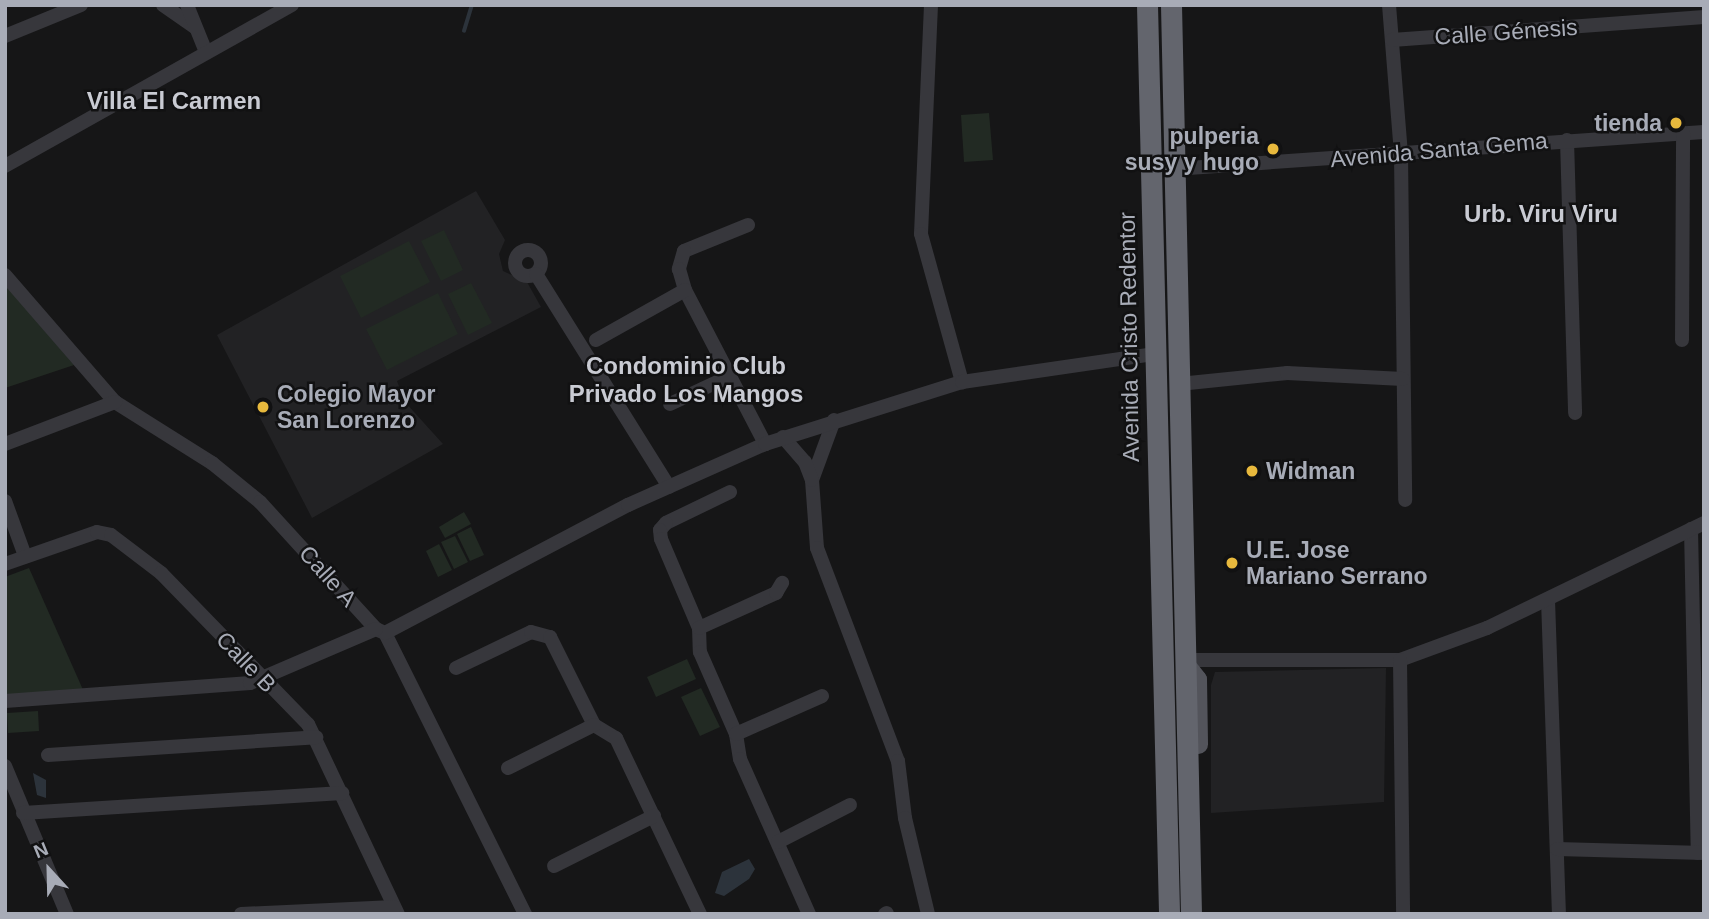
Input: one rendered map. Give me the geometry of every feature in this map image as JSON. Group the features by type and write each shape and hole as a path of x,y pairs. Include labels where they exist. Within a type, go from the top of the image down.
{"highway":[{"name":"Avenida Cristo Redentor","path":"1147,5 1169,914"},
{"path":"1171,5 1191,914"},
{"path":"1152,209 1164,225 1166,279 1178,316"},
{"path":"1154,296 1163,328 1166,433 1171,443 1181,446"}],"main road":[{"path":"1186,663 1196,679 1200,914"},
{"name":"Avenida Cristo Redentor","path":"1159,914 1154,682 1163,667"}],"street":[{"path":"5,36 81,5"},
{"path":"163,5 195,27"},
{"path":"187,5 206,52"},
{"path":"5,166 292,5"},
{"path":"931,5 921,234 962,382"},
{"path":"1389,5 1401,155 1405,500"},
{"name":"Calle Génesis","path":"1392,40 1704,18"},
{"name":"Avenida Santa Gema","path":"1174,169 1704,132"},
{"path":"1682,340 1683,133"},
{"path":"1567,140 1575,413"},
{"path":"748,225 684,251 679,270 685,290 765,443"},
{"path":"536,274 669,487"},
{"name":"Calle A","path":"5,275 115,402 212,463 260,502 380,631 525,914"},
{"path":"596,340 685,290"},
{"path":"5,701 261,679 380,631 669,487 765,443 962,382 1155,354"},
{"path":"1179,384 1287,373 1403,379"},
{"path":"670,404 730,376"},
{"path":"5,444 115,402"},
{"path":"812,480 834,420"},
{"path":"783,437 805,462 812,480 821,565 852,635 863,677 898,761 905,818 928,914"},
{"path":"730,492 679,516 660,530 699,628 700,652 736,734 740,759 808,914"},
{"path":"5,500 25,556"},
{"path":"1186,663 1399,660 1548,600 1697,526 1701,853 1557,849"},
{"name":"Calle B","path":"5,564 97,532 111,535 161,573 316,737 396,910"},
{"path":"699,628 776,593 782,583"},
{"path":"1548,600 1559,914"},
{"path":"456,668 531,632 545,633 594,725 616,738 701,914"},
{"path":"1399,660 1403,914"},
{"path":"736,734 822,696"},
{"path":"508,768 594,725"},
{"path":"48,755 316,737"},
{"path":"5,766 67,914"},
{"path":"23,813 342,793"},
{"path":"778,842 850,805"},
{"path":"554,866 654,816"},
{"path":"241,914 396,910"}],"shaded area":[{"path":"989,113 993,160 964,162 961,115"},
{"path":"476,191 505,240 499,254 503,271 527,282 541,307 397,381 405,402 443,444 312,518 217,335"},
{"path":"444,230 463,270 441,281 421,241"},
{"path":"409,241 430,282 361,318 340,276"},
{"path":"471,283 492,323 468,335 448,294"},
{"path":"5,284 74,365 5,388"},
{"path":"438,293 458,334 387,370 366,329"},
{"path":"464,512 471,524 445,538 439,527"},
{"path":"471,527 484,555 470,561 457,534"},
{"path":"455,536 468,562 454,569 441,542"},
{"path":"439,544 452,570 438,577 426,551"},
{"path":"29,568 84,692 5,696 5,577"},
{"path":"687,659 696,679 656,697 647,677"},
{"path":"1386,668 1384,802 1211,813 1211,685 1215,672"},
{"path":"701,688 720,727 700,736 681,697"},
{"path":"38,711 39,731 8,733 7,713"},
{"path":"33,773 46,780 46,798 37,795"},
{"path":"749,859 755,869 749,879 724,896 715,893 722,872"}],"waterway":[{"path":"464,31 472,5"}],"place":[{"name":"tienda","path":"1676,123"},
{"name":"pulperia susy y hugo","path":"1273,149"},
{"name":"Colegio Mayor San Lorenzo","path":"263,407"},
{"name":"Widman","path":"1252,471"},
{"name":"U.E. Jose Mariano Serrano","path":"1232,563"}],"district":[{"name":"Villa El Carmen","path":"174,101"},
{"name":"Urb. Viru Viru","path":"1541,214"},
{"name":"Condominio Club Privado Los Mangos","path":"686,380"}]}
